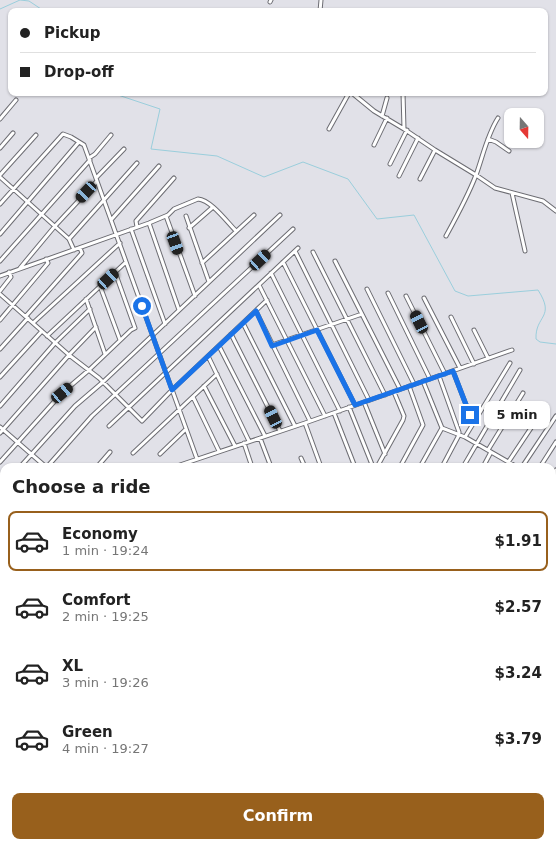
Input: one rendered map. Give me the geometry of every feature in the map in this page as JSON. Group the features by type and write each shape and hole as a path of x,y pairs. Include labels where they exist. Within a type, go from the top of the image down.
{"street":[{"path":"329,129 349,96"},
{"path":"355,96 382,116 406,129 435,150 495,188 543,201 556,211"},
{"path":"390,164 406,129 403,96"},
{"path":"382,116 387,98"},
{"path":"0,119 16,100"},
{"path":"374,145 386,118"},
{"path":"446,236 466,199 476,175 492,126 498,118"},
{"path":"0,148 13,133"},
{"path":"0,204 62,134 84,145 197,459"},
{"path":"36,135 0,176 69,239 74,250"},
{"path":"0,261 111,135"},
{"path":"399,176 418,138"},
{"path":"488,139 496,142 509,151"},
{"path":"0,234 79,142"},
{"path":"19,269 96,179 124,149"},
{"path":"420,179 435,150"},
{"path":"69,239 137,163"},
{"path":"111,220 159,166"},
{"path":"137,227 136,221 174,178"},
{"path":"512,193 525,251"},
{"path":"0,276 149,223 166,216 174,208 198,200 201,200 213,207 236,231"},
{"path":"190,228 213,207"},
{"path":"202,263 254,214"},
{"path":"24,463 75,406 103,382 280,215"},
{"path":"166,216 195,296"},
{"path":"186,216 209,282"},
{"path":"149,223 179,310"},
{"path":"131,229 165,324"},
{"path":"51,463 92,416 293,229"},
{"path":"33,323 120,243"},
{"path":"0,349 82,253 80,248"},
{"path":"109,426 297,249 369,400"},
{"path":"313,252 385,395"},
{"path":"0,320 48,263 46,259"},
{"path":"335,261 400,390"},
{"path":"47,336 126,262"},
{"path":"283,262 355,405"},
{"path":"0,291 11,277 9,272"},
{"path":"0,462 62,393 135,328 115,272"},
{"path":"272,273 340,411"},
{"path":"259,285 325,416"},
{"path":"100,286 120,340"},
{"path":"367,288 414,384"},
{"path":"388,293 430,379"},
{"path":"0,294 69,355 103,382 142,421 172,390 267,300"},
{"path":"406,296 445,374"},
{"path":"424,298 460,368"},
{"path":"86,299 106,354"},
{"path":"0,406 55,343 90,308"},
{"path":"256,311 310,421"},
{"path":"272,346 362,314"},
{"path":"451,317 474,364"},
{"path":"243,323 295,426"},
{"path":"0,433 2,428 96,327"},
{"path":"474,330 488,358"},
{"path":"0,377 42,331"},
{"path":"231,334 280,431"},
{"path":"219,346 265,436"},
{"path":"186,463 349,408 512,350"},
{"path":"208,356 249,441"},
{"path":"465,437 510,362"},
{"path":"465,463 520,370"},
{"path":"453,371 470,415"},
{"path":"133,453 217,374"},
{"path":"439,376 458,427 459,435 444,463"},
{"path":"423,381 442,428 465,437 508,462 541,413"},
{"path":"204,386 235,446"},
{"path":"402,463 423,425 409,386"},
{"path":"379,463 404,416 394,392"},
{"path":"486,463 490,451 523,394"},
{"path":"192,397 219,451"},
{"path":"364,402 385,454"},
{"path":"349,408 371,463"},
{"path":"334,413 353,463"},
{"path":"525,463 556,416"},
{"path":"305,423 320,463"},
{"path":"2,428 42,463"},
{"path":"422,463 442,428"},
{"path":"160,454 186,429"},
{"path":"260,438 269,463"},
{"path":"543,463 556,442"},
{"path":"244,443 251,463"},
{"path":"100,463 110,452"},
{"path":"302,458 304,463"}],"waterway":[{"path":"0,9 20,0 29,1 40,8"},
{"path":"121,96 160,109 151,149 217,156 264,177 303,162 348,179 377,219 414,215 455,291 468,296 538,290 543,299 545,311 538,325 536,339 540,342 556,344"}],"route":[{"path":"142,306 172,390 256,311 272,346 317,330 355,405 453,371 470,415"}]}
